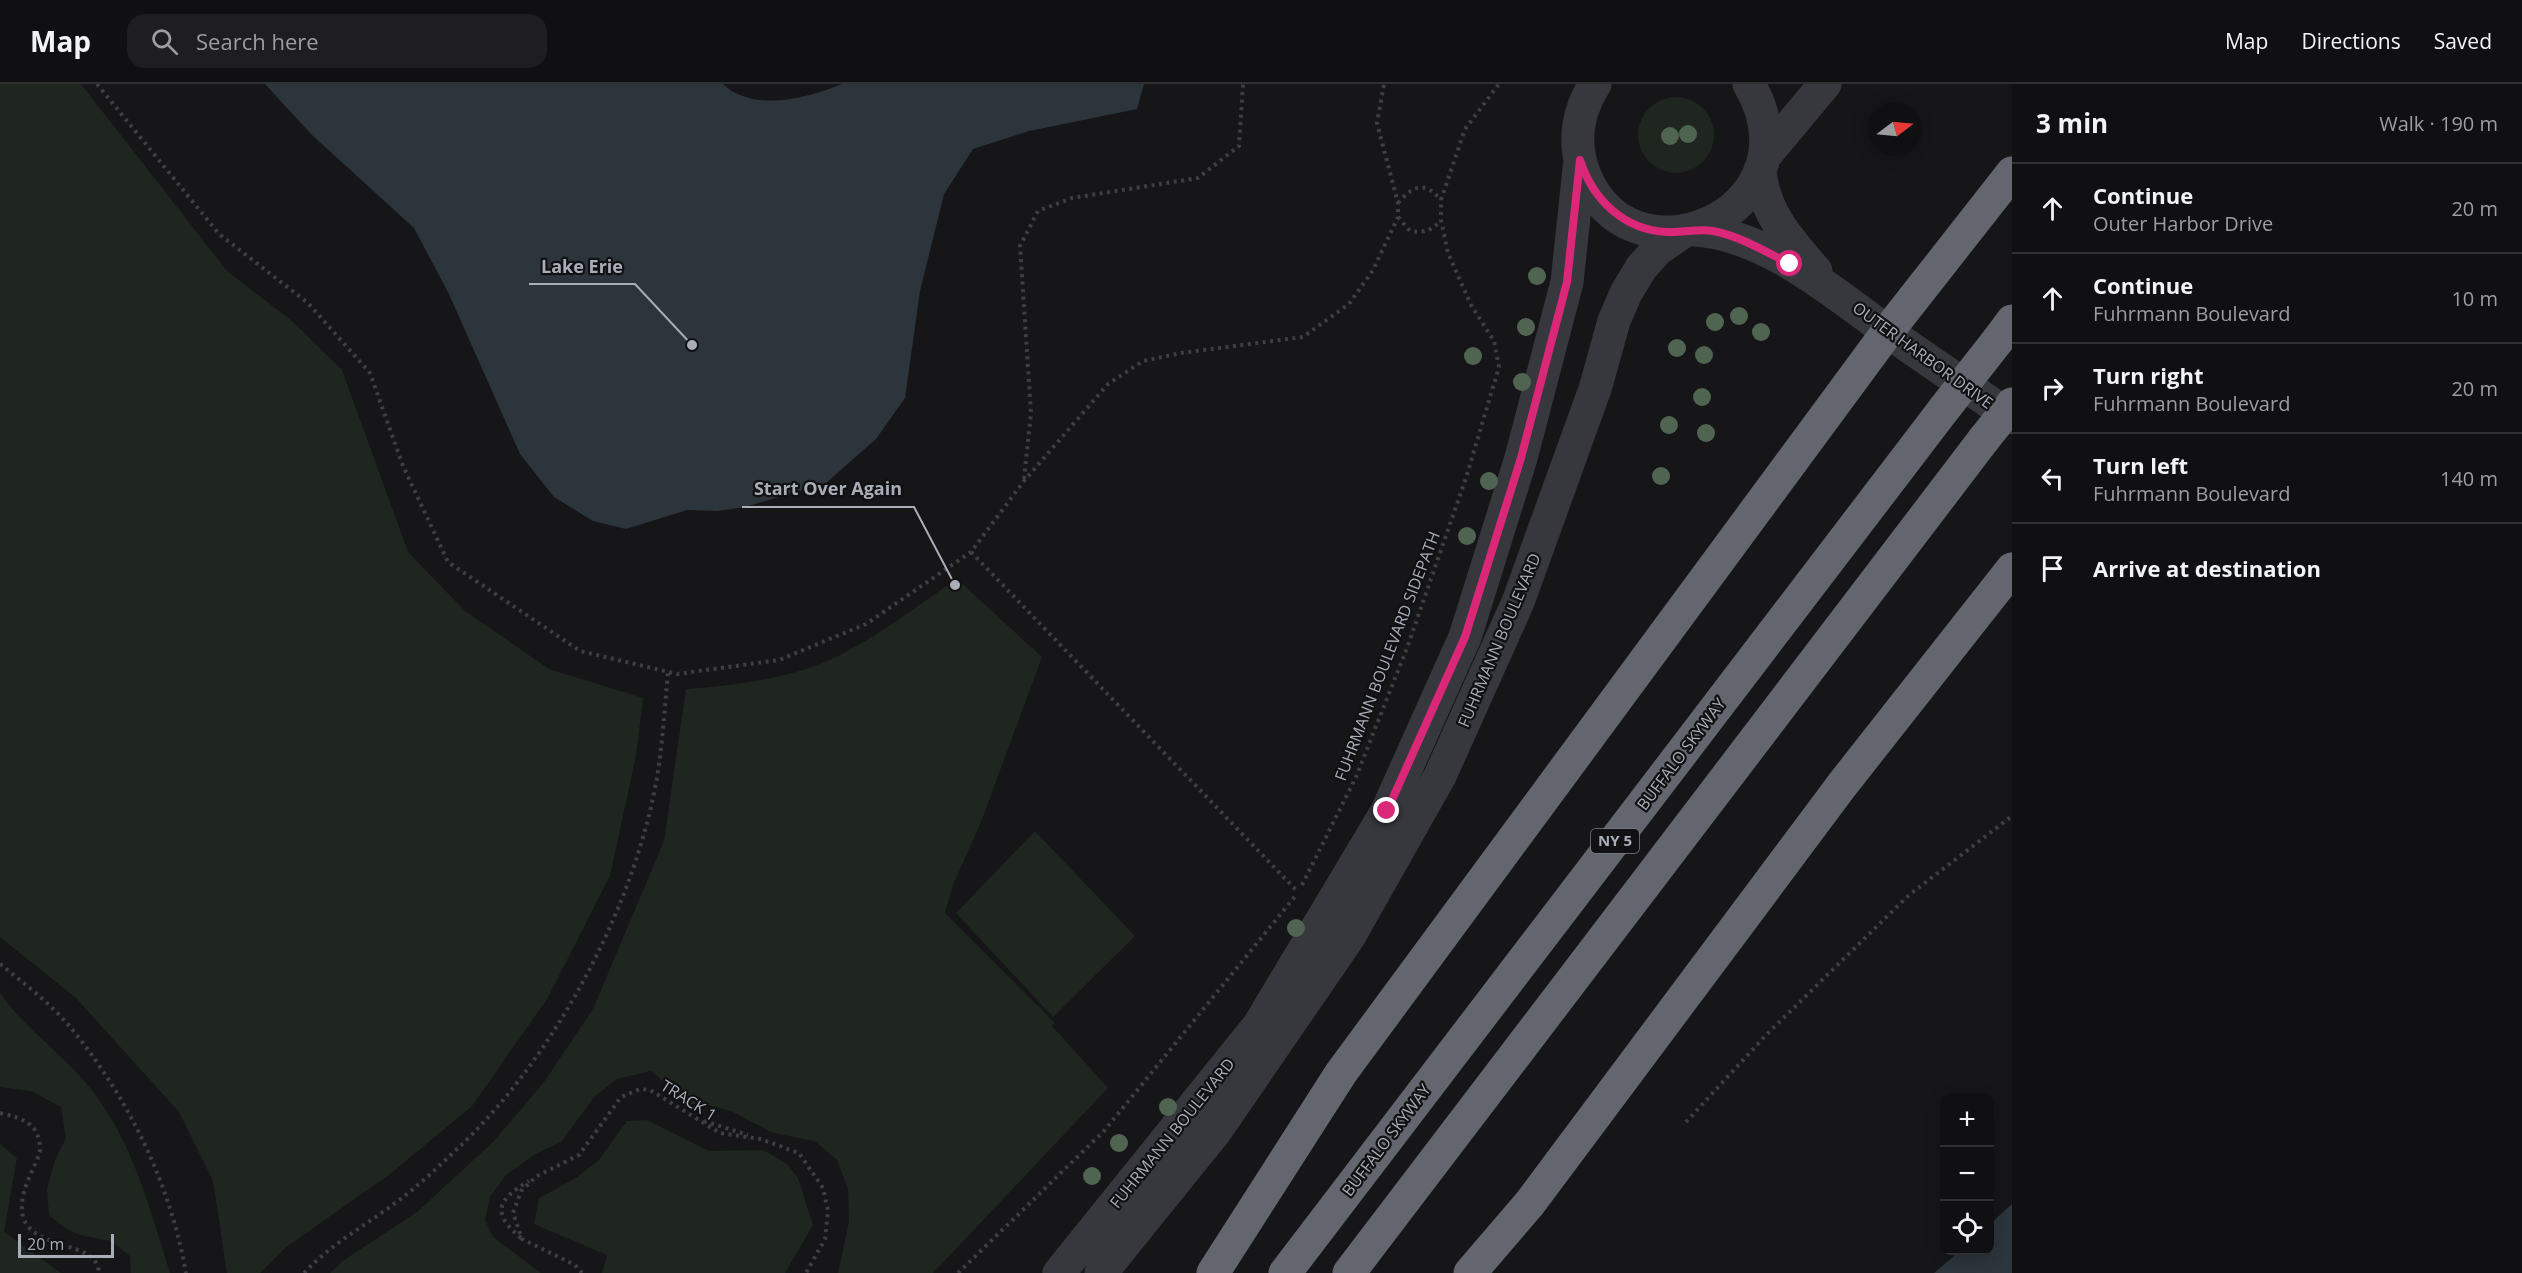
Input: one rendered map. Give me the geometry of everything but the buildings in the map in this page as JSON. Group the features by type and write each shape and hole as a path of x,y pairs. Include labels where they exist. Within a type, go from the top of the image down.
{"highway":[{"path":"1213,1273 1341,1073 1888,331 2012,173"},
{"name":"BUFFALO SKYWAY","path":"1285,1273 2005,331"},
{"name":"NY 5","path":"1349,1273 2012,404"},
{"path":"1470,1273 1530,1203 1842,785 2012,569"}],"street":[{"path":"1563,84 1569,95 1579,153"},
{"name":"FUHRMANN BOULEVARD","path":"1101,1273 1215,1132 1290,999 1387,811 1465,637 1521,458 1567,282 1580,119 1595,84"},
{"name":"FUHRMANN BOULEVARD","path":"1059,1273 1259,1025 1290,999 1349,937 1440,776 1518,602 1591,400 1614,321 1626,293 1641,268 1657,250 1690,231 1713,223 1736,208 1753,187 1762,163 1766,137 1764,118 1749,84"},
{"name":"FUHRMANN BOULEVARD","path":"1762,163 1825,84"},
{"name":"FUHRMANN BOULEVARD","path":"1579,153 1592,188 1612,211 1645,229 1690,231"},
{"name":"OUTER HARBOR DRIVE","path":"1762,163 1765,201 1776,221 1833,290"},
{"name":"OUTER HARBOR DRIVE","path":"1690,231 1713,231 1756,247 1833,290 2012,418"}],"path":[{"path":"97,84 219,234 308,303 370,372 403,466 448,562 580,651 677,674 779,660 866,624 971,552 1024,481 1108,384 1143,361 1181,353 1303,337 1349,304 1373,270 1398,217 1398,203 1377,123 1383,84"},
{"path":"1024,481 1031,413 1020,246 1038,211 1072,198 1198,178 1239,146 1243,84"},
{"name":"FUHRMANN BOULEVARD SIDEPATH","path":"958,1273 1104,1131 1298,892 1356,777 1407,648 1466,478 1499,368 1494,341 1471,305 1448,253 1441,220 1441,200 1465,129 1499,84"},
{"path":"1398,203 1408,191 1421,187 1434,192 1441,200"},
{"path":"1398,217 1410,231 1418,232 1432,229 1441,220"},
{"path":"971,552 1298,892"},
{"path":"304,1273 332,1246 400,1200 457,1149 502,1101 535,1058 581,987 616,913 638,849 658,773 668,672"},
{"path":"1686,1122 1768,1034 1909,895 2012,816"},
{"path":"0,964 34,992 70,1028 122,1101 150,1152 168,1200 186,1273"},
{"name":"TRACK 1","path":"522,1239 513,1213 517,1198 537,1176 579,1155 611,1107 621,1097 632,1092 650,1090 720,1133 760,1139 799,1153 823,1188 828,1211 825,1239 806,1273"},
{"path":"0,1113 27,1120 35,1128 41,1143 22,1203 25,1219 33,1231 45,1239 84,1252 94,1260 100,1273"},
{"path":"537,1176 510,1193 503,1201 500,1212 502,1220 522,1239 575,1265 582,1273"}],"shaded area":[{"path":"0,84 81,84 227,271 292,321 342,370 408,552 465,611 549,669 643,698 636,756 610,876 547,999 472,1106 390,1174 285,1248 260,1273 227,1273 213,1181 179,1112 76,998 0,937"},
{"path":"265,84 723,84 735,93 749,98 781,100 813,94 842,84 1144,84 1137,109 1029,131 973,149 944,194 920,291 905,398 876,439 826,483 745,507 717,511 687,510 626,529 593,521 554,497 520,454 448,292 414,228 312,135"},
{"path":"1676,97 1690,100 1703,108 1711,121 1714,135 1711,149 1703,162 1690,170 1676,173 1662,170 1649,162 1641,149 1638,135 1641,121 1649,108 1662,100"},
{"path":"957,579 1042,657 981,822 953,885 945,913 1055,1023 1052,1026 1108,1088 933,1273 838,1273 849,1222 848,1189 837,1160 815,1141 773,1133 733,1112 705,1104 690,1104 651,1071 617,1079 595,1096 561,1142 537,1153 506,1175 490,1197 485,1220 493,1237 541,1273 330,1273 344,1260 417,1212 494,1141 544,1082 593,1009 664,841 686,689 754,681 804,670 820,664 872,637"},
{"path":"1035,831 1135,936 1053,1017 956,913"},
{"path":"0,993 21,1018 80,1076 106,1109 139,1177 170,1273 131,1273 130,1256 111,1241 80,1235 66,1229 49,1215 47,1189 55,1160 66,1138 61,1107 31,1091 0,1087"},
{"path":"647,1120 709,1151 763,1150 787,1164 798,1178 813,1225 785,1273 602,1273 607,1255 534,1224 539,1198 576,1178 599,1160 627,1121"},
{"path":"0,1144 17,1158 4,1232 61,1273 0,1273"},
{"path":"2012,1204 2012,1273 1934,1273 1955,1255 1994,1255 1994,1220"}],"place":[{"name":"Lake Erie","path":"692,345"},
{"name":"Start Over Again","path":"955,585"}],"route":[{"path":"1387,811 1465,637 1521,458 1567,282 1580,160 1592,188 1601,200 1625,220 1653,231 1713,231 1756,247 1790,264"}]}
